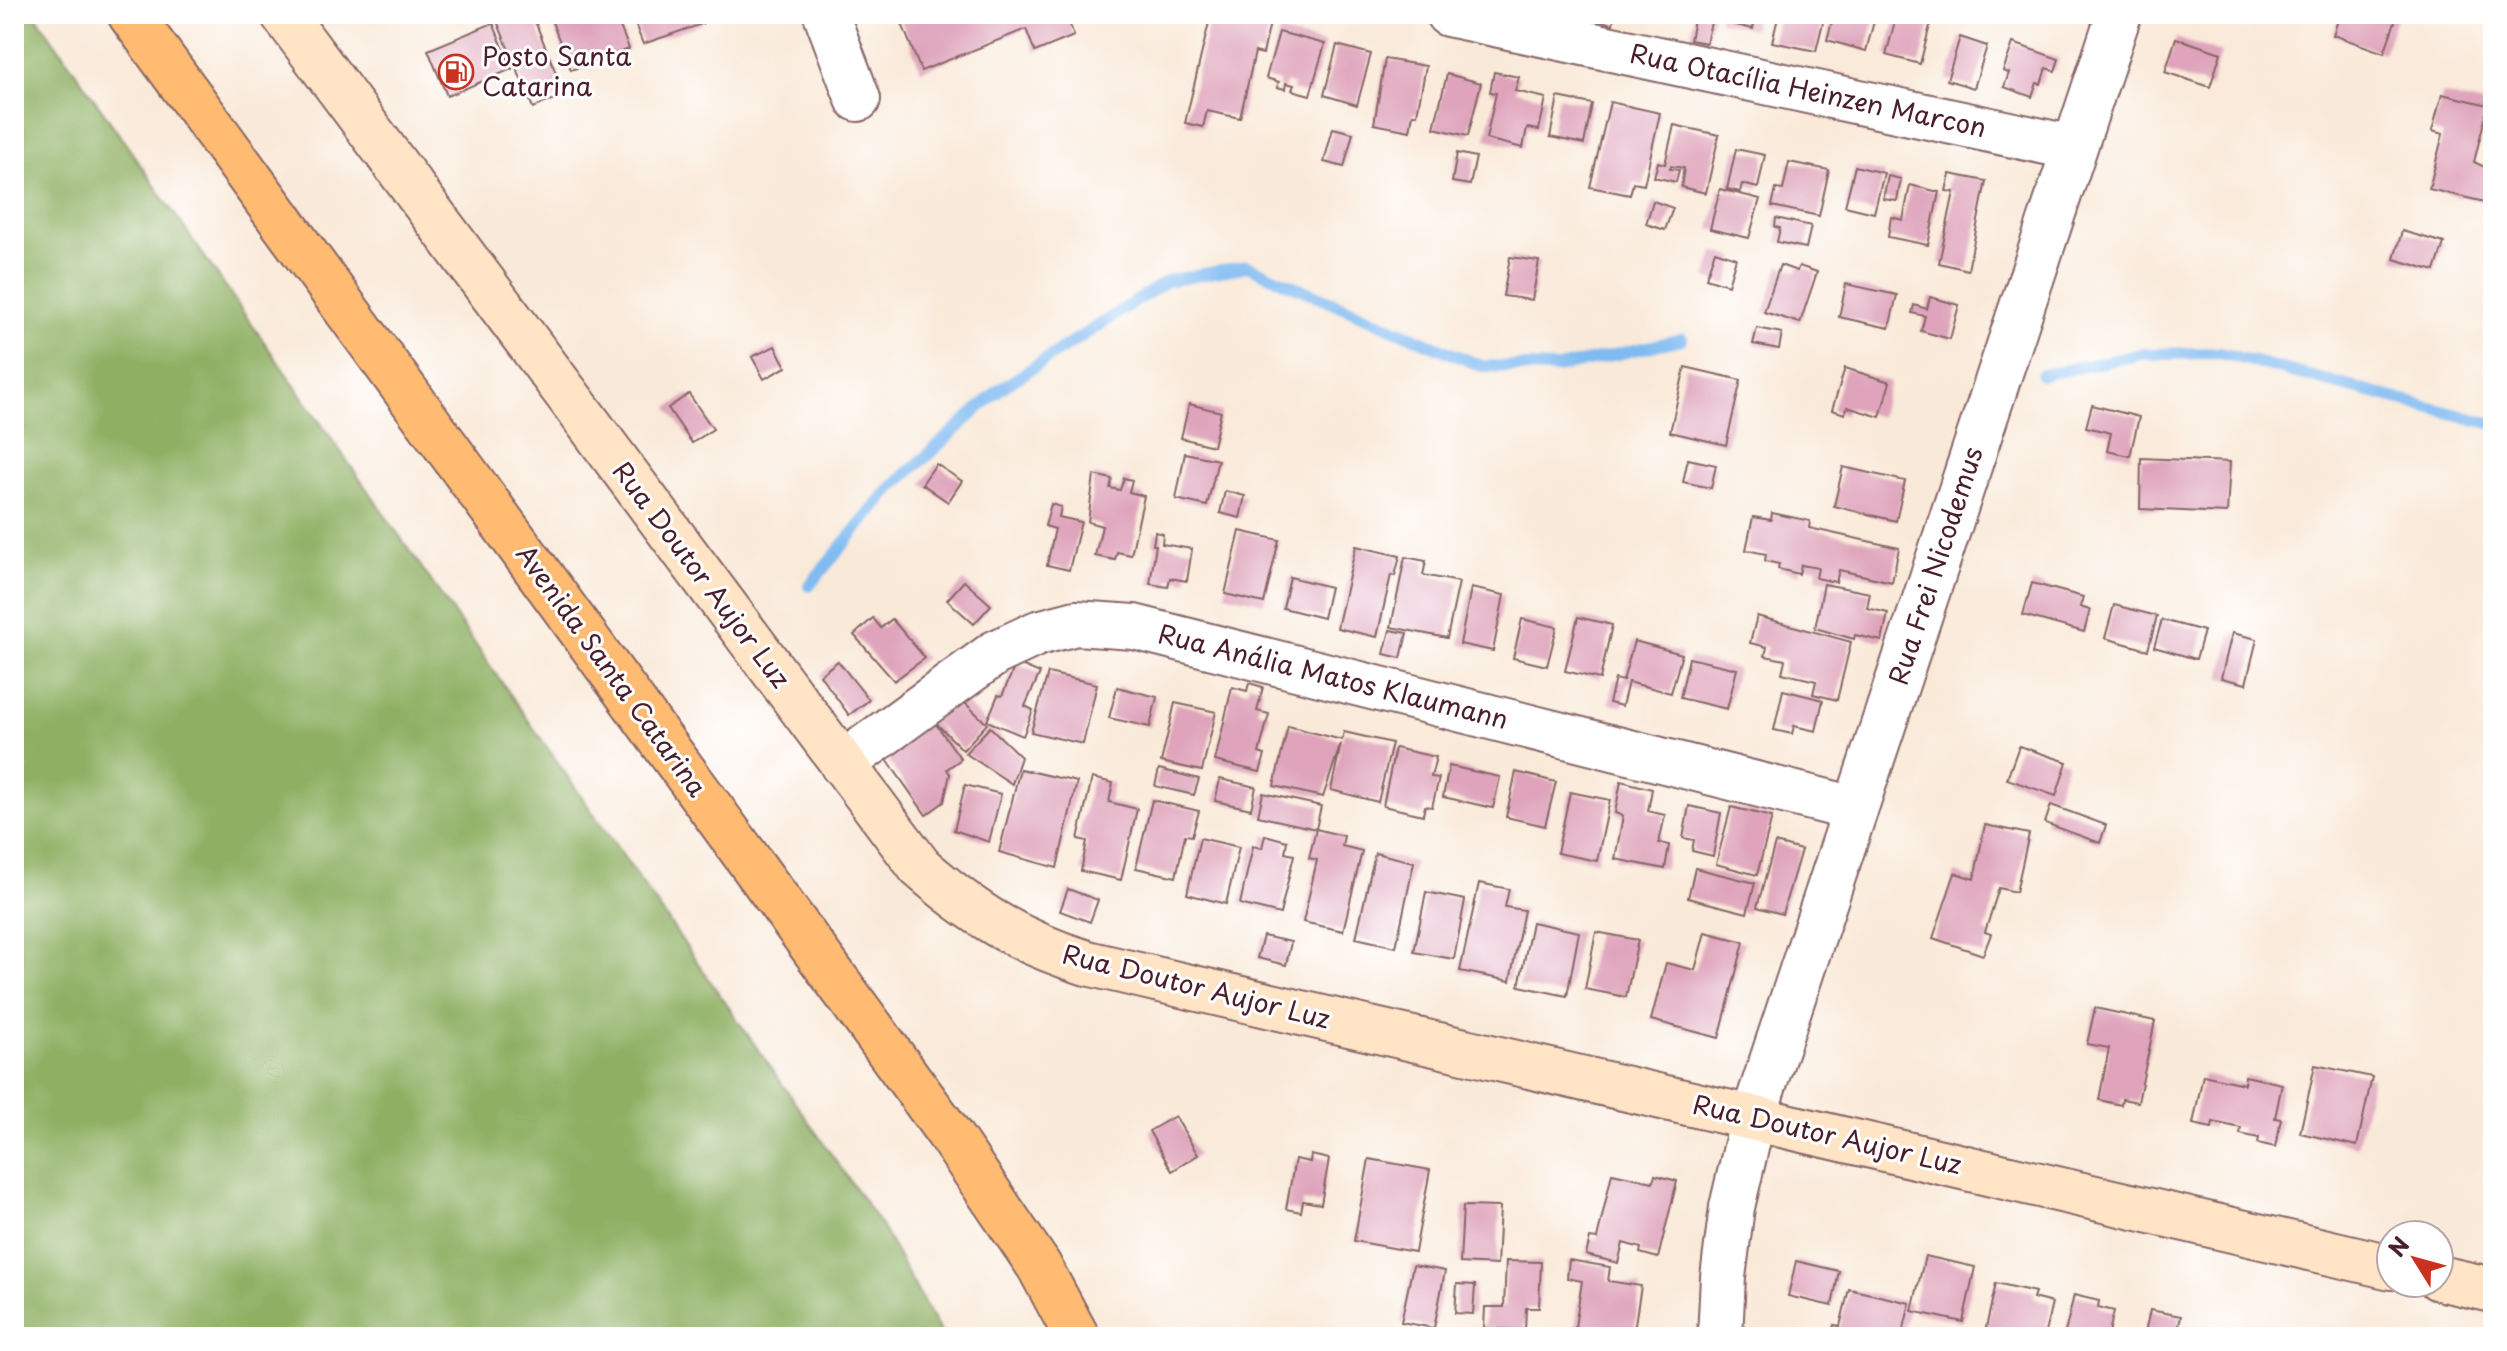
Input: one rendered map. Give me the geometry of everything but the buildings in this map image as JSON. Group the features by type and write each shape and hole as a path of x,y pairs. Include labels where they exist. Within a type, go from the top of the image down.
{"main road":[{"name":"Avenida Santa Catarina","path":"130,14 947,1131 1039,1266 1077,1337"}],"street":[{"name":"Rua Doutor Aujor Luz","path":"283,14 920,867 958,900 998,927 1045,950 1087,963 2375,1263"},
{"path":"826,14 858,99"},
{"name":"Rua Otacília Heinzen Marcon","path":"1448,14 2074,148"},
{"name":"Rua Frei Nicodemus","path":"1720,1337 1723,1277 1732,1207 1753,1118 2119,14"},
{"name":"Rua Anália Matos Klaumann","path":"842,764 995,653 1038,633 1076,623 1134,627 1855,809"},
{"path":"2455,1282 2493,1290"}],"green space":[{"path":"14,14 35,14 880,1224 943,1337 14,1337"}],"waterway":[{"path":"809,586 888,491 1000,389 1167,281 1247,266 1481,366 1558,368 1682,339"},
{"path":"2042,375 2142,354 2220,353 2493,424"}],"place":[{"name":"Posto Santa Catarina","path":"456,72"}]}
